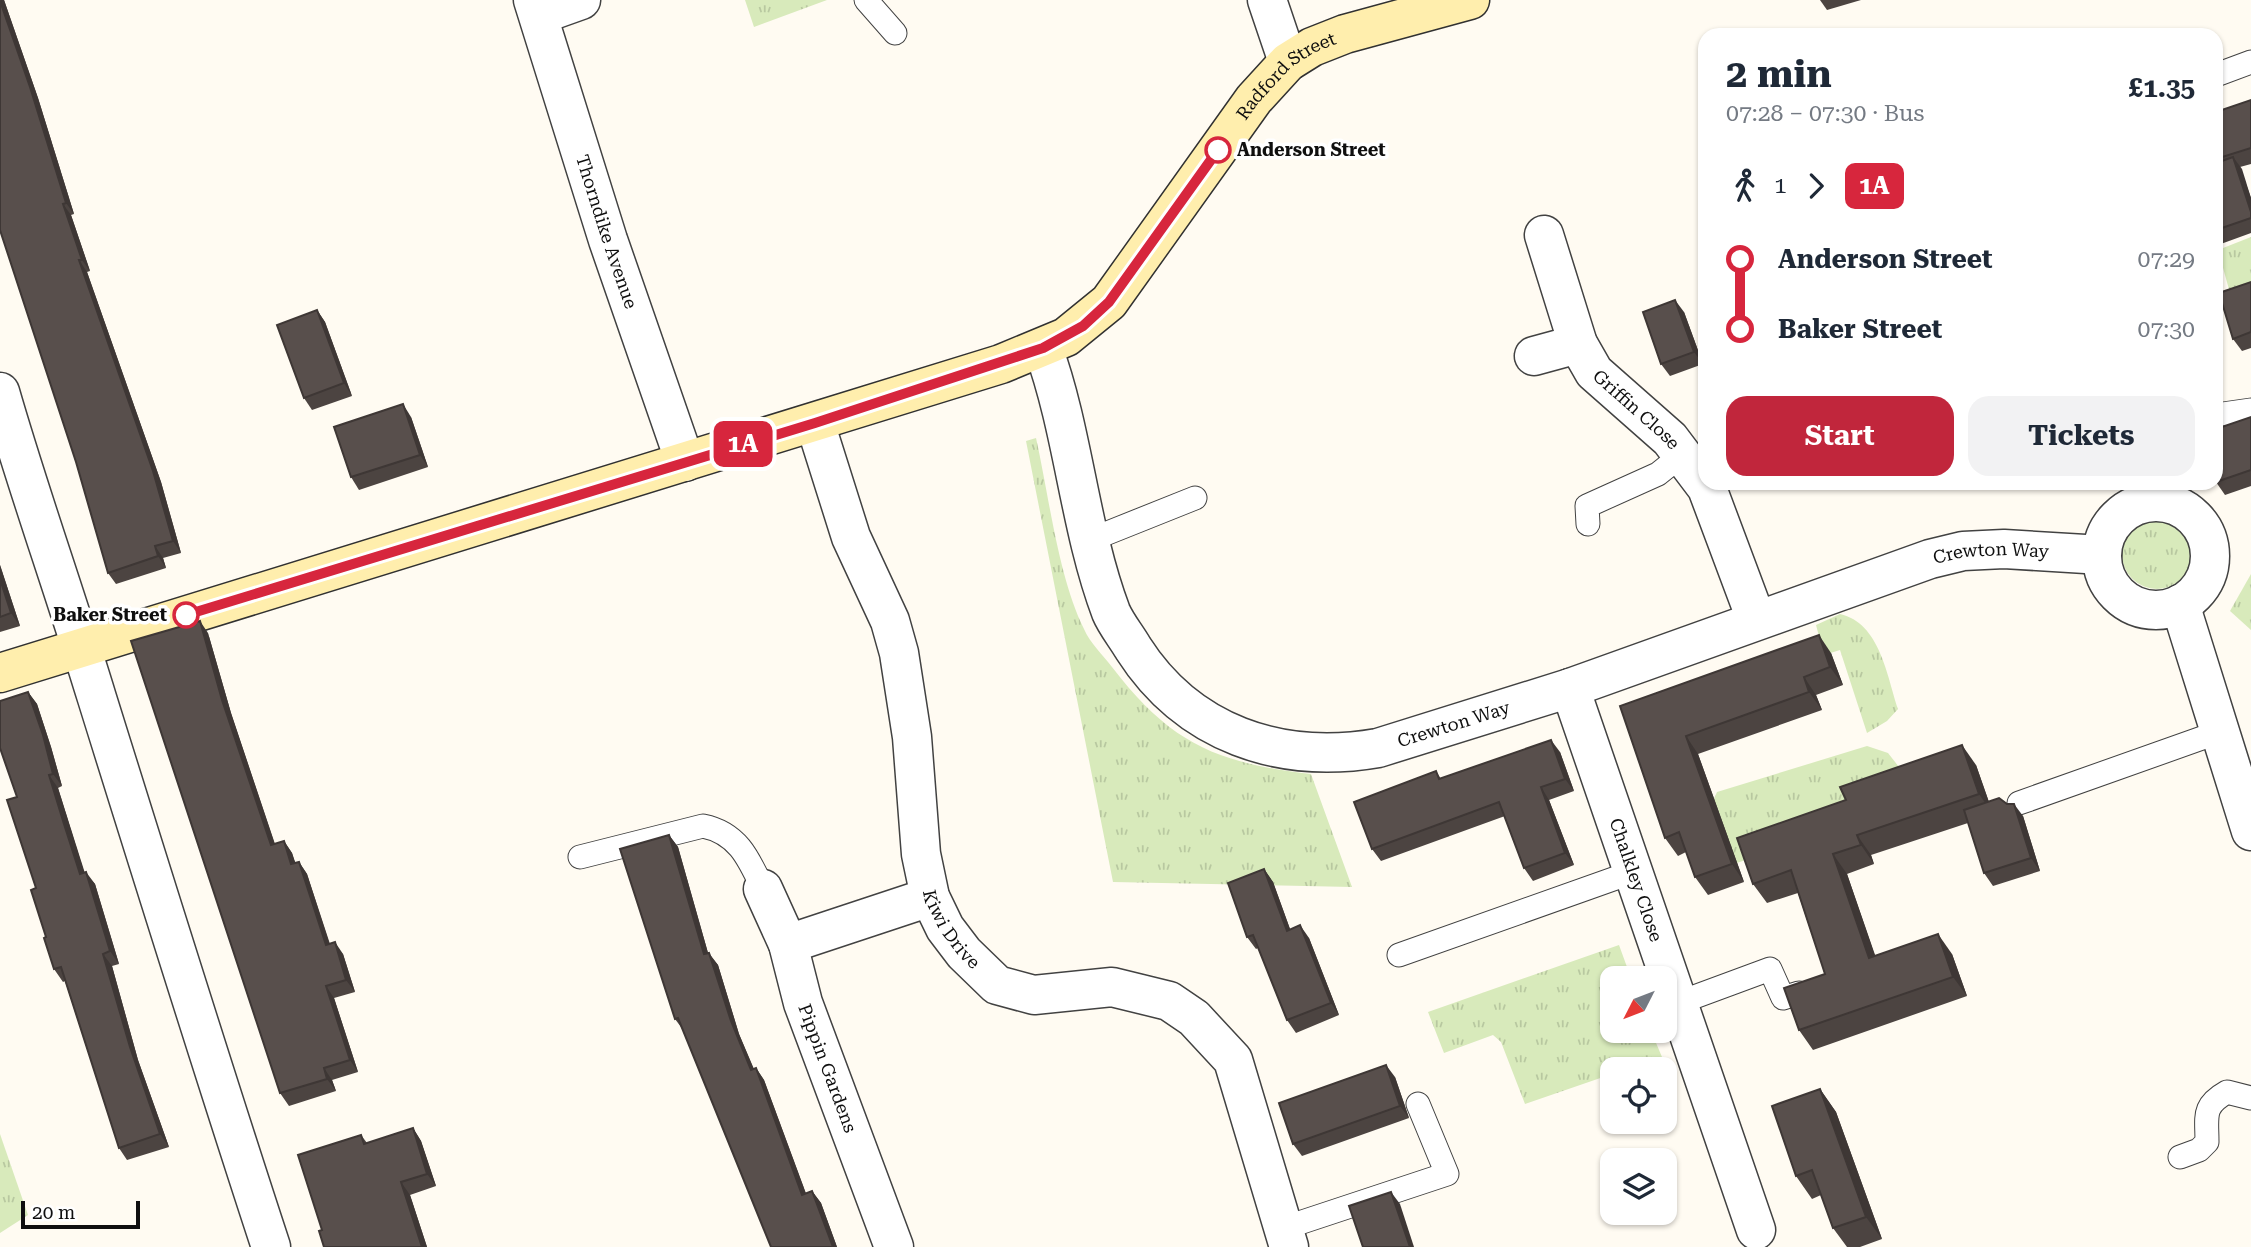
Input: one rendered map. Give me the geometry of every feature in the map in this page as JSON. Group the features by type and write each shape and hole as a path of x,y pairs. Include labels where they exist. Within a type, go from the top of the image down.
{"street":[{"path":"536,7 581,0"},
{"path":"1267,0 1288,62"},
{"name":"Radford Street","path":"0,673 815,423 1043,348 1083,326 1109,302 1254,99 1288,62 1312,47 1345,34 1470,0"},
{"name":"Thorndike Avenue","path":"536,7 608,240 685,462"},
{"name":"Griffin Close","path":"1544,235 1578,344 1594,372 1683,453 1698,475"},
{"path":"1534,356 1578,344"},
{"name":"Crewton Way","path":"1043,348 1090,540 1112,615 1144,665 1187,709 1212,726 1238,737 1297,751 1350,753 1378,748 1570,688 1756,619 1963,551 2004,549 2102,555"},
{"path":"0,392 29,492 81,647 197,1023 271,1247"},
{"name":"Kiwi Drive","path":"815,423 851,537 890,621 899,653 912,737 916,814 930,897 945,928 964,953 997,985 1034,995 1054,996 1112,988 1169,1001 1194,1018 1233,1060 1287,1238"},
{"name":"Griffin Close","path":"1708,490 1756,619"},
{"path":"2172,493 2207,534 2211,551 2209,570 2203,585 2180,604 2154,610 2139,607 2121,597 2106,577 2102,555 2110,527 2120,515 2142,503 2172,493"},
{"path":"2180,604 2219,732 2244,783 2251,831"},
{"name":"Chalkley Close","path":"1570,688 1756,1230"},
{"name":"Pippin Gardens","path":"763,889 788,944 811,1025 894,1247"},
{"path":"788,944 930,897"}],"lane":[{"path":"866,0 895,33"},
{"path":"2223,72 2251,62"},
{"path":"2223,414 2251,410"},
{"path":"1588,524 1587,506 1658,474 1683,453"},
{"path":"1090,540 1195,498"},
{"path":"2019,803 2219,732"},
{"path":"580,858 703,826 723,830 747,857 763,889"},
{"path":"1399,955 1633,872"},
{"path":"1678,1003 1770,969 1783,999 1799,993"},
{"path":"2180,1157 2199,1150 2207,1142 2207,1111 2213,1100 2227,1092 2251,1098"},
{"path":"1287,1238 1447,1174 1418,1104"}],"green space":[{"path":"745,0 827,0 754,27"},
{"path":"2251,237 2251,294 2232,300 2223,268 2223,248"},
{"path":"1036,438 1067,585 1090,639 1134,693 1176,732 1222,756 1311,774 1352,887 1113,882 1026,441"},
{"path":"2150,519 2164,519 2177,524 2187,534 2192,554 2187,574 2177,584 2164,589 2150,589 2137,584 2127,574 2122,561 2122,547 2127,534 2137,524"},
{"path":"2251,574 2251,630 2230,611"},
{"path":"1840,614 1854,619 1873,639 1880,652 1898,709 1887,721 1867,733 1840,650 1824,655 1816,625"},
{"path":"1867,746 1888,753 1899,767 1860,820 1734,864 1714,799 1717,792"},
{"path":"1619,945 1627,966 1600,966 1600,1043 1656,1043 1662,1057 1600,1057 1600,1078 1525,1104 1501,1042 1493,1035 1444,1053 1428,1012"},
{"path":"0,1134 28,1215 0,1233"}],"building":[{"path":"0,1 66,203 63,204 82,260 79,260 153,471 173,541 155,546 158,556 108,573 76,462 0,230"},
{"path":"2251,100 2251,148 2223,157 2223,110"},
{"path":"2233,157 2251,218 2223,228 2223,161"},
{"path":"2251,282 2251,332 2233,339 2223,306 2223,292"},
{"path":"1675,300 1694,352 1661,364 1643,312"},
{"path":"317,310 344,383 304,398 277,325"},
{"path":"403,404 420,455 351,477 334,427"},
{"path":"2251,417 2251,470 2223,480 2223,427"},
{"path":"0,579 11,613 0,617"},
{"path":"200,621 222,700 271,845 284,841 291,864 299,862 326,945 335,942 346,980 326,986 350,1060 324,1068 327,1079 280,1093 131,641"},
{"path":"1819,635 1830,667 1804,677 1809,692 1686,736 1732,864 1695,877 1679,832 1665,838 1620,706"},
{"path":"28,692 43,735 53,774 49,775 64,824 80,874 86,872 110,951 103,954 130,1047 160,1134 119,1148 61,967 54,969 44,938 46,937 31,890 36,888 7,800 17,797 0,748 0,701"},
{"path":"1551,740 1565,779 1541,787 1565,853 1524,868 1499,802 1372,849 1354,802 1436,771 1439,779"},
{"path":"1962,745 1979,794 1857,835 1861,845 1833,854 1869,958 1938,934 1953,977 1799,1030 1784,988 1825,974 1791,870 1753,884 1737,838 1846,800 1840,787"},
{"path":"1999,798 2007,804 2014,804 2031,858 1984,873 1964,810"},
{"path":"669,835 704,954 709,953 731,1021 751,1070 756,1068 802,1195 812,1191 833,1247 771,1247 678,1018 675,1019 620,849"},
{"path":"1264,869 1287,931 1300,925 1331,1003 1287,1020 1253,935 1247,937 1228,883"},
{"path":"1386,1065 1400,1106 1293,1144 1279,1103"},
{"path":"1820,1089 1866,1217 1833,1228 1812,1170 1796,1176 1772,1106"},
{"path":"413,1128 427,1174 401,1182 422,1247 324,1247 319,1231 322,1230 298,1155 361,1135 364,1144"},
{"path":"1391,1192 1410,1247 1363,1247 1349,1206"}],"bus line":[{"name":"1A","path":"186,615 815,423 1043,348 1083,326 1109,302 1218,150"}],"place":[{"name":"Anderson Street","path":"1218,150"},
{"name":"Baker Street","path":"186,615"}]}
